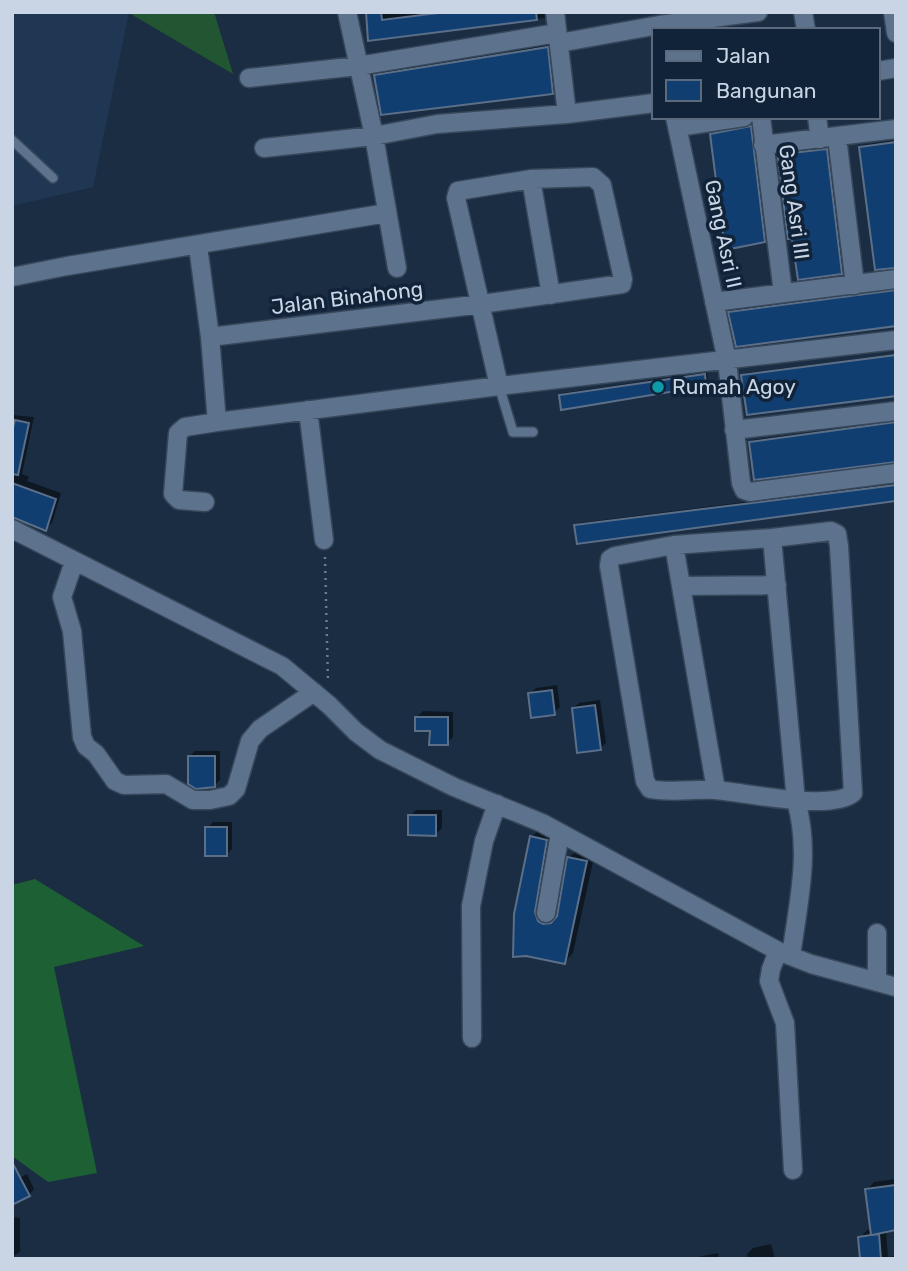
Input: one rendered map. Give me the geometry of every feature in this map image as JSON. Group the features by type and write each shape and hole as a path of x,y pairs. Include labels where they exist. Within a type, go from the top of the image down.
{"street":[{"path":"347,12 374,135 397,268"},
{"path":"555,12 567,114"},
{"path":"249,78 558,38 658,18 758,12"},
{"path":"893,12 896,33"},
{"path":"264,148 374,135 437,124 567,114 652,103"},
{"path":"676,122 717,119"},
{"name":"Gang Asri III","path":"761,119 783,293"},
{"path":"818,119 829,138 855,285"},
{"name":"Gang Asri II","path":"676,122 727,360 734,430 744,490 750,492 896,473"},
{"path":"763,145 896,129"},
{"name":"Jalan Binahong","path":"214,337 622,284 602,185 598,180 593,177 531,179"},
{"path":"499,386 456,198 460,189 531,179 551,295"},
{"path":"12,277 387,213"},
{"path":"198,246 214,337 217,422"},
{"path":"714,302 896,279"},
{"path":"205,502 179,500 173,494 177,433 185,427 499,386 896,340"},
{"path":"308,410 324,540"},
{"path":"734,430 896,411"},
{"path":"12,529 282,666 356,732 380,750 411,767 560,833 784,954 896,986"},
{"path":"831,531 836,534 839,546 854,791 845,798 796,801 716,790 650,789 645,781 609,563 615,556 674,545 831,531"},
{"path":"772,538 796,801 804,832 804,859 784,954 771,969 769,981 785,1023 793,1170"},
{"path":"674,545 716,790"},
{"path":"74,562 62,597 72,631 82,737 86,746 96,754 115,781 124,785 166,784 193,800 229,796 236,789 250,741 260,729 314,692"},
{"path":"681,586 777,585"},
{"path":"472,1038 471,906 484,841 498,804"},
{"path":"546,913 560,833"},
{"path":"877,933 877,982"}],"lane":[{"path":"12,140 53,178"},
{"path":"499,386 513,432 533,432"}],"path":[{"path":"324,540 328,705"}],"shaded area":[{"path":"12,12 129,12 93,187 12,206"}],"green space":[{"path":"214,12 233,74 129,13"},
{"path":"35,879 144,946 54,967 97,1173 48,1182 12,1156 12,885"}],"building":[{"path":"366,12 381,12 382,20 446,12 536,12 537,20 368,41"},
{"path":"548,47 553,94 381,115 374,75"},
{"path":"751,126 765,242 725,250 710,134"},
{"path":"896,142 896,268 875,270 859,147"},
{"path":"827,149 842,274 798,280 792,239 788,239 778,158 782,158 782,154"},
{"path":"896,290 896,326 736,347 728,312"},
{"path":"896,355 896,396 747,415 741,375"},
{"path":"705,374 706,386 561,410 559,395"},
{"path":"15,420 29,423 18,475 12,474 12,431"},
{"path":"896,422 896,462 754,480 749,442"},
{"path":"12,483 56,499 46,531 12,517"},
{"path":"896,485 896,501 577,544 574,525"},
{"path":"552,690 555,715 531,718 528,693"},
{"path":"595,705 601,750 577,753 572,708"},
{"path":"415,717 448,717 448,745 429,745 430,731 415,731"},
{"path":"188,756 215,756 215,787 196,789 188,784"},
{"path":"408,815 436,815 436,836 408,835"},
{"path":"205,827 227,827 227,856 205,856"},
{"path":"530,836 547,840 535,912 538,921 543,924 551,923 557,916 567,857 587,861 565,964 526,956 513,957 514,914"},
{"path":"12,1162 30,1196 12,1205"},
{"path":"896,1185 896,1230 872,1235 879,1234 881,1259 860,1259 858,1237 871,1235 865,1189"}],"place":[{"name":"Rumah Agoy","path":"658,387"}]}
